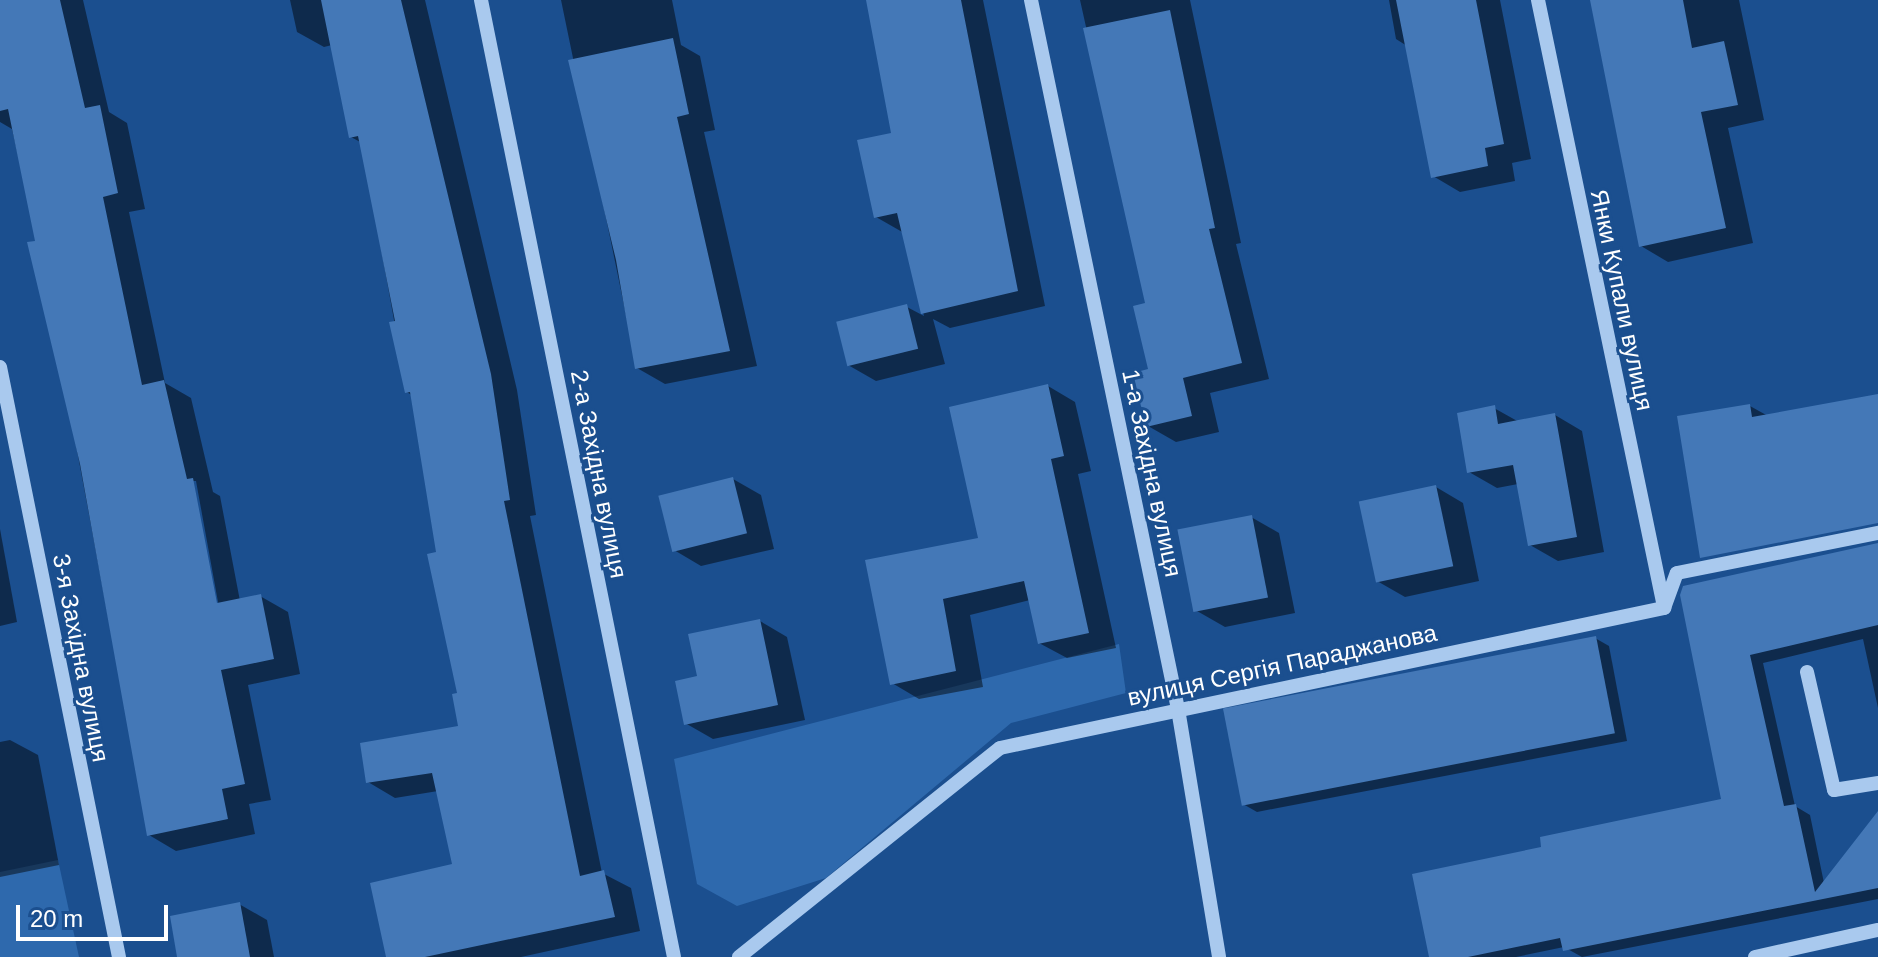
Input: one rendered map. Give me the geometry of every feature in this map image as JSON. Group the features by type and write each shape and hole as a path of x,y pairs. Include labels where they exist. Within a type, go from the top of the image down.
{"street":[{"name":"2-а Західна вулиця","path":"481,0 674,957"},
{"name":"1-а Західна вулиця","path":"1031,0 1178,709 1219,957"},
{"name":"Янки Купали вулиця","path":"1538,0 1664,608"},
{"name":"3-я Західна вулиця","path":"0,367 119,957"},
{"path":"1664,608 1677,573 1878,533"},
{"name":"вулиця Сергія Параджанова","path":"739,957 1000,748 1664,608"},
{"path":"1807,672 1834,790 1878,783"},
{"path":"1755,957 1878,930"}],"shaded area":[{"path":"1119,644 1126,693 1011,723 826,878 737,906 697,884 674,759"},
{"path":"58,860 79,957 0,957 0,872"}],"building":[{"path":"0,0 60,0 85,108 100,105 118,193 103,197 142,385 164,380 187,479 193,478 217,603 261,594 274,659 221,670 245,784 222,789 228,819 147,836 80,464 27,242 35,241 8,109 0,111"},
{"path":"321,0 401,0 491,374 510,500 504,501 580,876 604,870 615,917 425,957 386,957 370,883 452,864 432,773 366,783 360,743 458,726 452,694 457,693 427,554 436,552 410,392 405,393 389,322 395,321 358,136 349,138"},
{"path":"866,0 961,0 1018,291 921,314 897,213 874,218 857,140 891,133"},
{"path":"1396,0 1476,0 1504,144 1485,148 1488,166 1431,178"},
{"path":"1590,0 1683,0 1692,48 1724,41 1738,105 1701,112 1726,228 1639,247"},
{"path":"1170,10 1215,228 1209,229 1242,363 1183,378 1192,416 1146,427 1133,373 1148,369 1133,306 1145,303 1083,28"},
{"path":"673,38 689,114 677,117 730,351 635,369 616,260 568,60"},
{"path":"907,304 918,349 847,366 836,322"},
{"path":"1048,384 1064,456 1051,459 1089,633 1038,644 1024,581 943,599 956,671 890,685 865,560 978,538 949,407"},
{"path":"1878,394 1878,523 1700,558 1677,416 1750,404 1752,417"},
{"path":"1495,405 1498,424 1555,413 1577,537 1528,546 1513,465 1467,473 1457,413"},
{"path":"733,477 747,533 672,552 658,496"},
{"path":"1436,485 1453,566 1376,583 1359,501"},
{"path":"1252,515 1268,597 1193,612 1177,530"},
{"path":"1878,543 1878,625 1750,655 1784,806 1796,804 1815,892 1878,811 1878,888 1563,951 1560,938 1468,957 1429,957 1412,874 1541,847 1540,837 1721,799 1680,595 1683,586"},
{"path":"760,619 778,705 684,725 675,681 697,676 688,634"},
{"path":"1596,636 1615,733 1242,806 1223,709"},
{"path":"240,902 250,957 177,957 170,916"}]}
